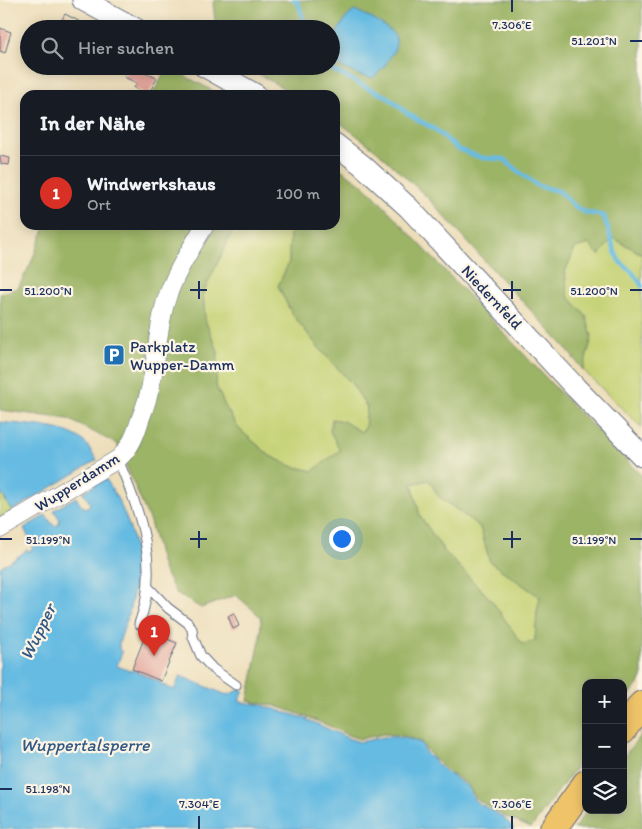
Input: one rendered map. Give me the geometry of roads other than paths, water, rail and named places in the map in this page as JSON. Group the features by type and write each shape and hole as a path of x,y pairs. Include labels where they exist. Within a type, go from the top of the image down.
{"main road":[{"path":"627,725 642,704"},
{"path":"553,829 580,790"}],"street":[{"path":"83,0 120,20"},
{"path":"220,75 247,90"},
{"name":"Niedernfeld","path":"340,148 362,165 409,208 576,388 642,456"},
{"name":"Wupperdamm","path":"5,527 118,459 131,445 148,397 165,302 173,283 202,230"}],"lane":[{"path":"118,459 138,512 148,559 149,588 145,609 139,624"},
{"path":"149,588 168,608 188,623 192,629 193,637 201,656 213,669 236,684"}],"water":[{"path":"355,10 385,26 396,39 395,48 387,63 372,78 358,75 340,66 340,28 346,18"},
{"path":"0,422 44,427 66,432 83,441 97,460 12,511 0,491"},
{"name":"Wuppertalsperre","path":"106,479 121,506 132,534 136,563 133,595 119,643 119,649 122,652 117,666 161,682 161,684 174,690 180,676 227,695 242,689 244,690 239,701 258,704 304,718 360,742 384,737 397,737 421,743 426,753 447,773 467,786 475,801 504,818 514,829 0,829 0,567 27,550 33,549 24,528 46,515 52,524 58,525 60,520 54,510 76,497 82,506 88,507 90,503 83,492"}],"waterway":[{"path":"294,0 298,2 303,20"},
{"path":"340,74 388,97 408,114 436,130 458,149 482,158 504,159 538,186 559,191 574,206 584,212 604,216 619,261 633,273 642,286"}],"place":[{"name":"Parkplatz Wupper-Damm","path":"114,355"},
{"name":"Windwerkshaus","path":"154,656"}],"water label":[{"name":"Wupper","path":"38,632"}]}
